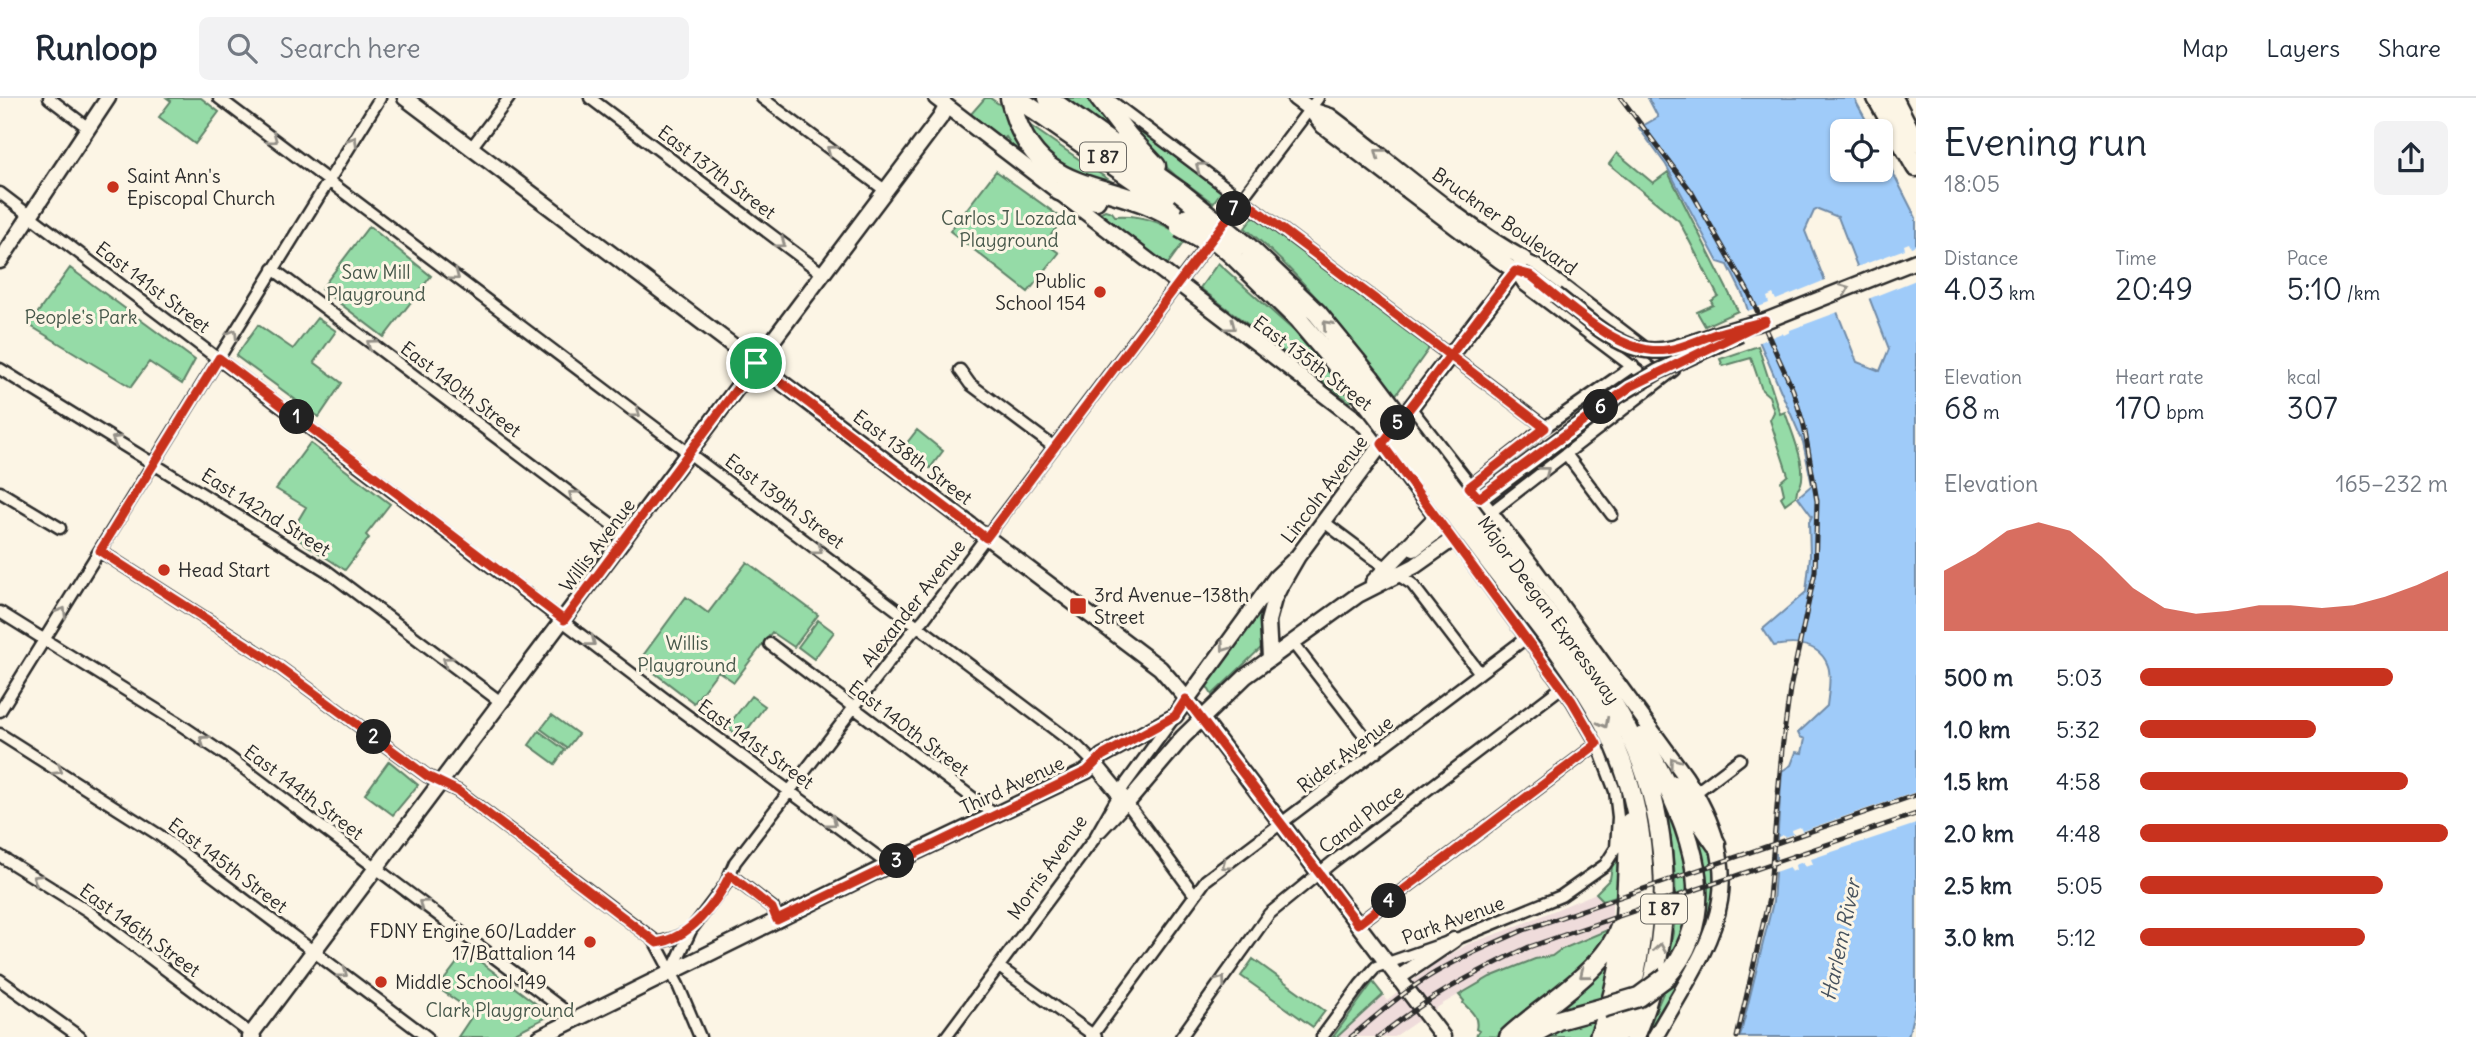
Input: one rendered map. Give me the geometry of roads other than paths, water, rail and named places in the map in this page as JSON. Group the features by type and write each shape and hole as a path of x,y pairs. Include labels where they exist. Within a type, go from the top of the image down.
{"highway":[{"path":"1010,98 1014,116 1024,136 1041,159 1067,178 1097,190 1146,203 1184,223 1214,247 1237,253"},
{"name":"Major Deegan Expressway","path":"1017,98 1184,223 1237,253 1317,313 1364,383 1485,543 1611,699 1647,779 1656,810 1663,857 1664,904 1659,953 1634,1037"},
{"name":"Major Deegan Expressway","path":"1048,98 1180,192 1237,253 1250,272 1364,383"},
{"path":"1099,98 1136,146 1180,192"},
{"path":"1877,98 1916,167"},
{"path":"1893,98 1916,143"},
{"path":"1906,98 1916,116"},
{"path":"1059,191 1184,223"},
{"name":"Major Deegan Expressway","path":"1485,543 1586,692 1617,749 1631,794 1640,842 1643,911 1633,984 1616,1037"},
{"path":"1527,1037 1567,1017 1639,997 1666,977 1684,953 1697,913 1698,887 1685,829 1655,761 1636,728 1611,699"},
{"path":"1655,761 1694,810 1716,844"},
{"path":"1599,1037 1619,975 1626,923 1631,794"},
{"path":"1509,1037 1604,956 1619,929 1627,896"}],"main road":[{"path":"0,261 108,98"},
{"name":"East 138th Street","path":"405,98 1153,662 1186,699 1443,1037"},
{"name":"Bruckner Boulevard","path":"1295,98 1314,104 1323,127 1520,265"},
{"name":"Willis Avenue","path":"252,1036 886,191 940,118 944,101"},
{"name":"East 135th Street","path":"944,101 1365,426 1382,444 1454,539"},
{"path":"1123,799 1235,685 1393,571 1440,521 1474,492 1659,371 1722,344 1765,321 1916,261"},
{"path":"1520,265 1618,341 1632,347 1651,351 1676,349 1716,334 1765,321"},
{"name":"Lincoln Avenue","path":"1270,658 1268,630 1271,608 1298,556 1520,265"},
{"path":"1409,409 1491,512 1695,793 1716,844 1722,883 1716,923 1701,957 1656,1037"},
{"path":"1393,571 1415,566 1491,512"},
{"name":"Third Avenue","path":"540,1037 1087,771 1102,756 1175,716 1276,577 1298,556"},
{"name":"East 139th Street","path":"1095,764 1123,799"},
{"path":"1398,978 1454,940"}],"street":[{"path":"49,98 87,127"},
{"name":"East 139th Street","path":"219,98 1078,747 1095,764"},
{"path":"0,711 380,98"},
{"path":"471,148 509,98"},
{"name":"East 137th Street","path":"590,98 822,274"},
{"path":"762,98 886,191"},
{"path":"1107,98 1545,428"},
{"name":"Alexander Avenue","path":"671,972 691,930 725,885 735,863 986,538 1314,104"},
{"name":"East 141st Street","path":"0,193 889,865"},
{"name":"Bruckner Boulevard","path":"1520,265 1537,265 1674,370 1657,385 1524,285 1520,265"},
{"name":"East 140th Street","path":"273,270 627,536"},
{"path":"1474,492 1545,428 1633,366"},
{"name":"East 142nd Street","path":"0,369 327,571 502,703"},
{"path":"960,370 970,384 1054,447"},
{"path":"1491,512 1657,385"},
{"path":"1566,454 1612,515"},
{"path":"0,492 60,528"},
{"path":"1324,522 1417,589 1480,673"},
{"name":"East 135th Street","path":"1454,539 1562,687 1597,744 1617,804 1618,836 1615,854"},
{"path":"100,551 264,656 427,776 458,791 657,943 700,1037"},
{"name":"East 144th Street","path":"0,612 210,744 565,1010 572,1021"},
{"name":"Rider Avenue","path":"1093,1036 1194,894 1210,876 1526,638"},
{"path":"1292,642 1377,752"},
{"name":"East 140th Street","path":"770,644 994,814"},
{"name":"Canal Place","path":"1181,1037 1269,914 1562,687"},
{"path":"1123,799 1175,716"},
{"name":"East 145th Street","path":"0,734 159,835 427,1037"},
{"path":"1358,924 1597,744"},
{"path":"1695,793 1740,759"},
{"name":"East 139th Street","path":"1123,799 1194,894"},
{"name":"Morris Avenue","path":"946,1037 1123,799"},
{"name":"Park Avenue","path":"1322,1037 1376,967 1454,940 1561,896 1598,870 1615,854"},
{"name":"East 146th Street","path":"0,856 88,911 252,1036"},
{"path":"730,875 772,908 777,920"},
{"path":"657,943 691,930"},
{"path":"999,967 1093,1036"},
{"path":"0,980 80,1037"}],"water":[{"name":"Harlem River","path":"1648,98 1854,98 1865,119 1830,119 1830,182 1893,182 1893,173 1916,218 1916,1003 1908,1037 1740,1037 1773,902 1782,771 1791,765 1796,752 1802,753 1805,739 1798,733 1827,706 1830,675 1824,658 1806,646 1774,646 1763,629 1806,592 1810,556 1809,522 1812,516 1798,497 1812,485 1803,442 1753,327 1743,295 1728,265 1718,262 1666,165 1639,128 1658,117","holes":["1818,209 1838,217 1889,349 1880,371 1857,362 1805,231 1814,211"]}],"railway":[{"path":"1621,98 1691,191 1749,293 1793,390 1804,426 1817,501 1815,572 1790,689 1769,898 1737,1037"},
{"path":"1351,1037 1425,979 1524,930 1916,795"},
{"path":"1378,1037 1451,987 1529,947 1916,814"}],"place":[{"name":"Saint Ann's Episcopal Church","path":"113,187"},
{"name":"Public School 154","path":"1100,292"},
{"name":"Head Start","path":"164,570"},
{"name":"3rd Avenue–138th Street","path":"1078,606"},
{"name":"FDNY Engine 60/Ladder 17/Battalion 14","path":"590,942"},
{"name":"Middle School 149","path":"381,982"}],"park label":[{"name":"Carlos J Lozada Playground","path":"1009,229"},
{"name":"Saw Mill Playground","path":"376,283"},
{"name":"People's Park","path":"81,317"},
{"name":"Willis Playground","path":"687,654"},
{"name":"Clark Playground","path":"500,1010"}]}
